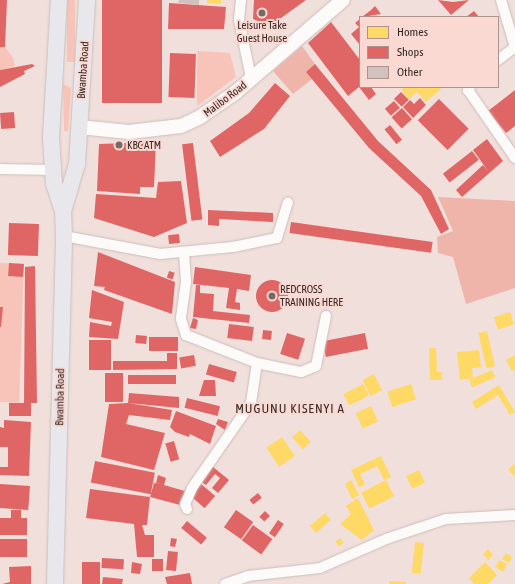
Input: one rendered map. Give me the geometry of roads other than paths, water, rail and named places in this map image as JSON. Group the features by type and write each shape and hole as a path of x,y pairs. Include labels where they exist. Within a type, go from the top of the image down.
{"main road":[{"name":"Bwamba Road","path":"55,584 64,236 63,211 53,170 59,0"},
{"name":"Bwamba Road","path":"63,211 74,184 87,0"}],"street":[{"path":"241,0 242,45 251,78"},
{"name":"Malibo Road","path":"79,127 129,132 181,126 200,117 251,78 343,0"},
{"path":"499,59 515,47 501,0"},
{"path":"469,88 468,90 515,158"},
{"path":"0,169 53,170"},
{"path":"64,236 160,254 184,253 277,238 288,203"},
{"path":"184,253 183,332 257,363 301,372 316,366 326,316"},
{"path":"187,509 185,504 192,488 251,403 257,363"},
{"path":"225,584 320,568 386,539 446,519 515,515"}],"place":[{"name":"Leisure Take Guest House","path":"262,13"},
{"name":"KBC ATM","path":"119,145"},
{"name":"REDCROSS TRAINING HERE","path":"272,296"}],"district":[{"name":"MUGUNU KISENYI A","path":"290,409"}]}
